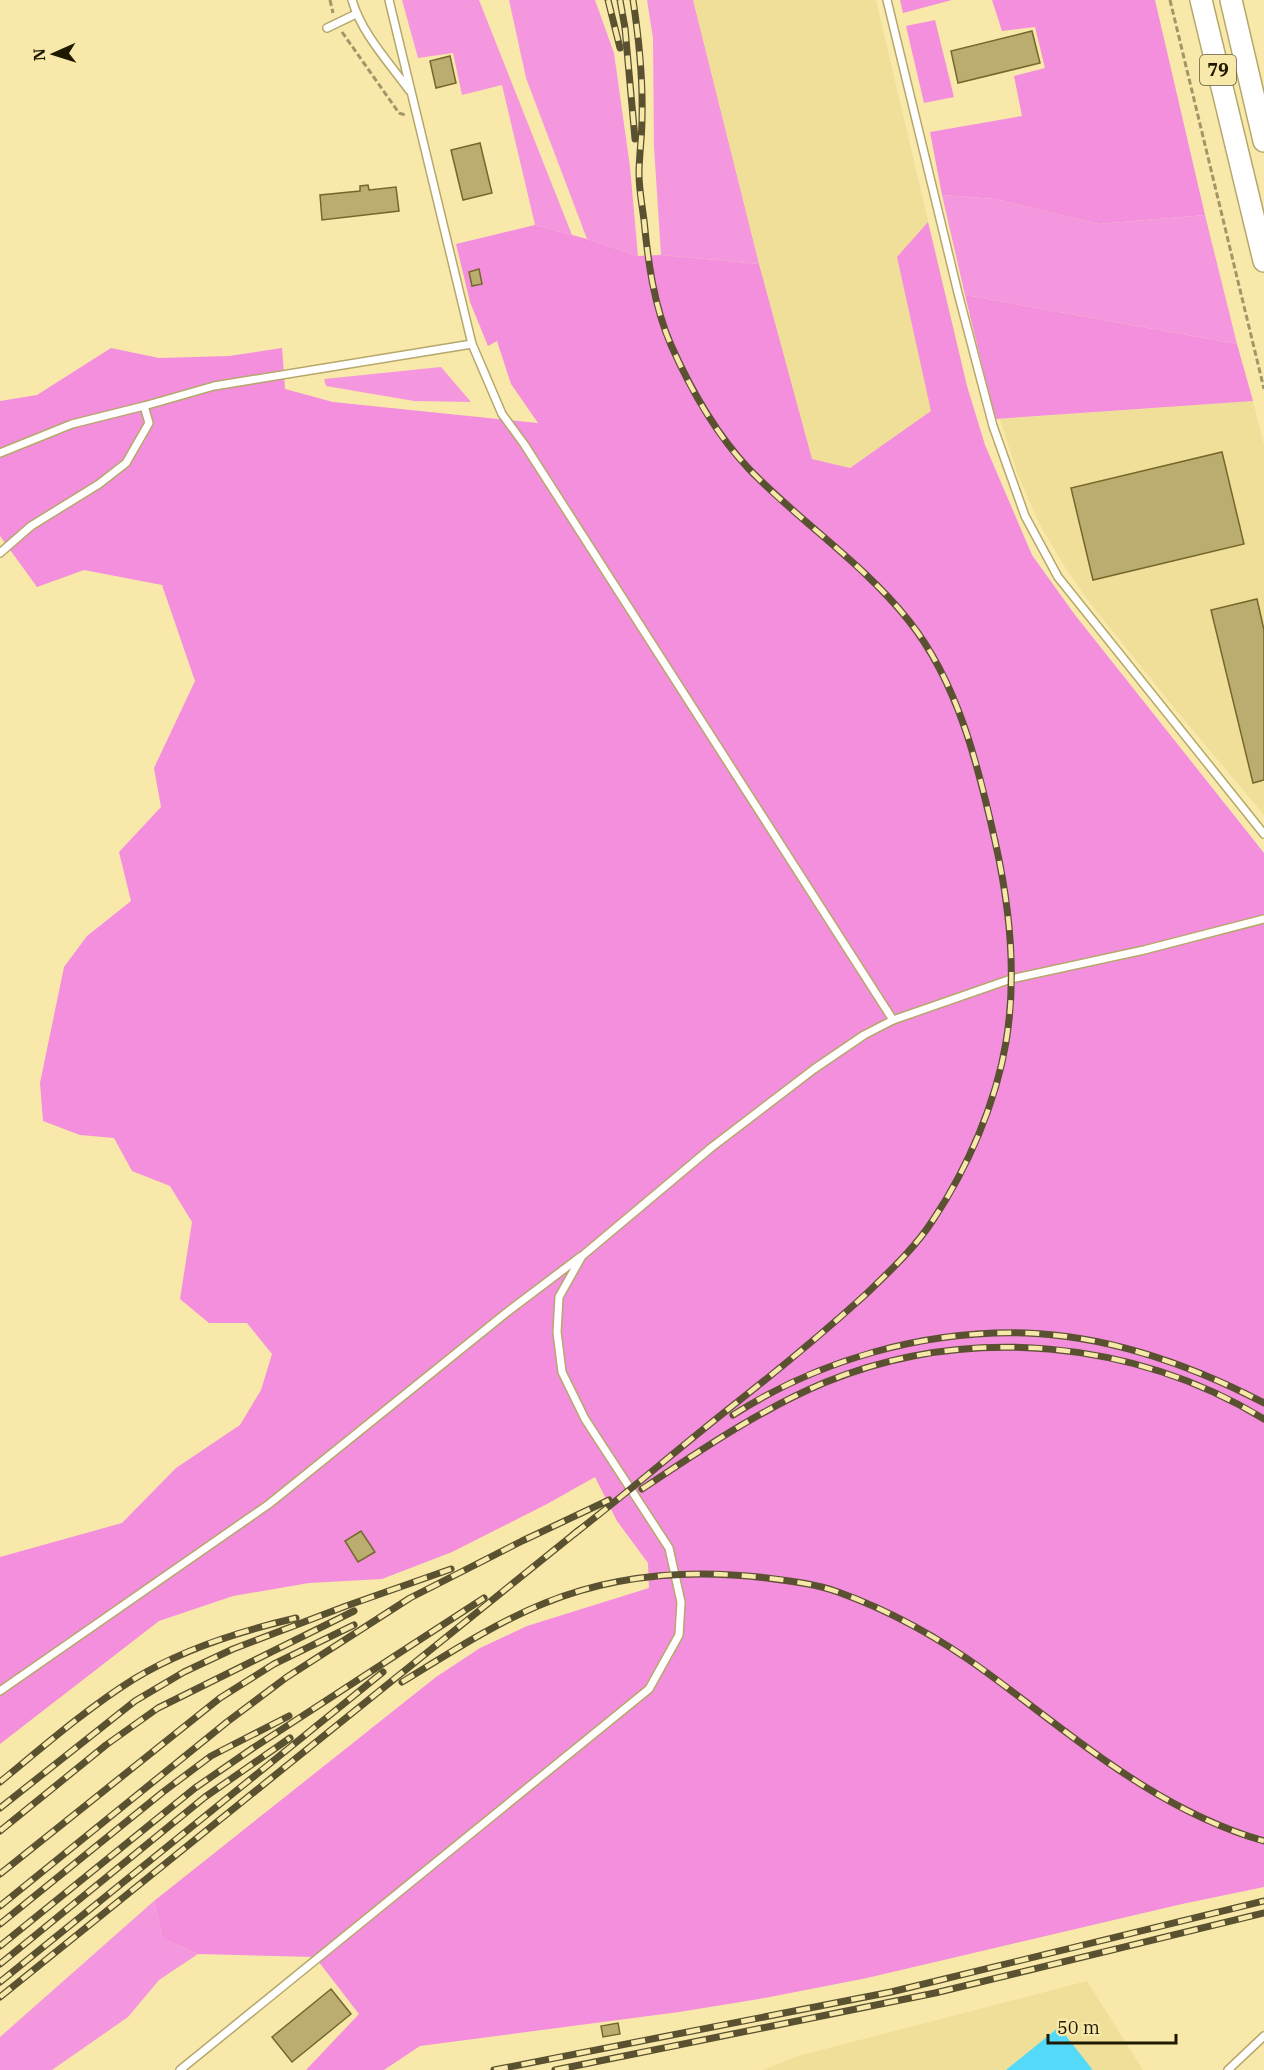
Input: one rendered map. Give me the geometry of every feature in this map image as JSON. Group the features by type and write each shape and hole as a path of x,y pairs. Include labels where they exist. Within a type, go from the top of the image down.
{"main road":[{"path":"1186,0 1234,140"},
{"name":"79","path":"1201,0 1264,261"},
{"name":"79","path":"1231,0 1263,136"},
{"path":"1246,0 1263,136"}],"lane":[{"path":"352,0 356,14 366,32 410,92"},
{"path":"389,0 472,344 502,414 530,453 893,1020"},
{"path":"887,0 993,426 1025,516 1058,577 1264,834"},
{"path":"327,28 356,14"},
{"path":"0,453 72,424 214,386 472,344"},
{"path":"0,553 31,526 99,484 126,463 149,423 144,406"},
{"path":"0,1690 269,1504 506,1313 582,1256 712,1147 805,1076 864,1035 893,1020 1011,979 1144,950 1264,919"},
{"path":"180,2070 649,1689 680,1635 681,1602 669,1548 585,1419 562,1372 557,1332 559,1297 582,1256"},
{"path":"1228,2070 1264,2036"}],"path":[{"path":"330,0 349,44 399,113 417,118"},
{"path":"1170,0 1264,389"}],"shaded area":[{"path":"402,0 479,0 572,235 535,225 502,85 462,95 453,53 418,58"},
{"path":"509,0 595,0 614,53 630,167 638,256 587,239 526,78"},
{"path":"647,0 693,0 759,264 661,255 654,147 653,38"},
{"path":"693,0 876,0 967,386 850,468 812,459 759,264"},
{"path":"900,0 952,0 903,13"},
{"path":"992,0 1155,0 1205,215 1099,224 995,199 942,195 930,132 1022,116 1014,76 1045,68 1035,27 1002,31"},
{"path":"935,20 954,97 924,103 906,26"},
{"path":"942,195 995,199 1099,224 1205,215 1237,344 965,295"},
{"path":"928,222 967,386 985,445 1032,555 1075,615 1264,853 1264,1887 867,1978 759,1999 679,2012 420,2046 384,2070 306,2070 359,2014 315,1957 198,1954 163,1939 154,1901 436,1677 480,1648 527,1626 649,1588 648,1563 617,1521 595,1477 452,1552 382,1579 309,1583 233,1596 159,1621 0,1744 0,1557 122,1523 176,1468 240,1425 261,1390 272,1354 247,1323 209,1323 180,1299 192,1222 170,1186 132,1171 114,1138 80,1135 43,1121 40,1083 64,967 87,936 131,901 119,852 161,807 154,768 195,681 162,585 84,570 37,587 0,536 0,401 37,395 111,348 159,358 229,356 282,348 285,389 333,402 538,423 511,384 497,341 488,346 470,302 456,244 535,225 638,256 661,255 759,264 812,459 850,468 931,411 897,257"},
{"path":"965,295 1237,344 1253,401 995,419"},
{"path":"441,367 471,402 414,401 326,386 324,379"},
{"path":"1253,401 1264,445 1264,815 1086,598 1063,564 1040,525 1017,473 1000,419"},
{"path":"154,1901 163,1939 198,1954 159,1980 128,2017 52,2070 0,2070 0,2037"},
{"path":"1087,1981 1143,2070 763,2070 798,2056"}],"water":[{"path":"1059,2027 1091,2070 1006,2070"}],"building":[{"path":"1032,31 1040,63 958,83 951,51"},
{"path":"450,56 456,83 436,88 430,61"},
{"path":"480,143 492,193 463,200 451,150"},
{"path":"368,185 369,190 396,187 399,211 322,220 320,195 360,191 360,186"},
{"path":"479,269 482,284 472,286 469,272"},
{"path":"1222,452 1244,544 1093,580 1071,488"},
{"path":"1257,599 1264,630 1264,780 1253,783 1211,610"},
{"path":"361,1531 375,1552 358,1562 345,1541"},
{"path":"331,1989 351,2014 292,2062 272,2037"},
{"path":"618,2023 620,2034 603,2037 601,2026"}],"railway":[{"path":"608,0 620,48"},
{"path":"620,0 625,28 635,139"},
{"path":"574,1534 816,1338 865,1295 918,1240 933,1220 957,1179 987,1112 1006,1042 1011,992 1008,916 995,841 973,754 941,671 926,645 891,600 852,561 749,469 725,441 696,395 665,330 653,284 640,191 642,89 633,0"},
{"path":"733,1415 801,1379 873,1352 911,1343 987,1333 1057,1335 1119,1346 1208,1376 1264,1403"},
{"path":"642,1489 732,1431 802,1393 826,1382 880,1364 936,1352 993,1347 1050,1349 1106,1357 1161,1372 1214,1392 1264,1419"},
{"path":"0,1906 227,1722 287,1677 410,1598 609,1500"},
{"path":"0,1997 579,1530"},
{"path":"0,1808 135,1701 184,1672 233,1649 451,1569"},
{"path":"402,1682 508,1620 545,1603 599,1586 654,1576 683,1574 739,1575 803,1583 830,1589 858,1600 933,1637 969,1660 1085,1746 1152,1791 1225,1828 1264,1841"},
{"path":"0,1946 195,1788 484,1598"},
{"path":"0,1831 106,1745 158,1708 354,1611"},
{"path":"0,1782 99,1703 153,1668 212,1642 296,1618"},
{"path":"0,1874 220,1698 274,1664 354,1625"},
{"path":"0,1982 383,1672"},
{"path":"0,1924 211,1756 289,1716"},
{"path":"0,1964 205,1797 290,1738"},
{"path":"494,2070 891,1992 1264,1901"},
{"path":"555,2070 935,1993 1264,1913"}]}
